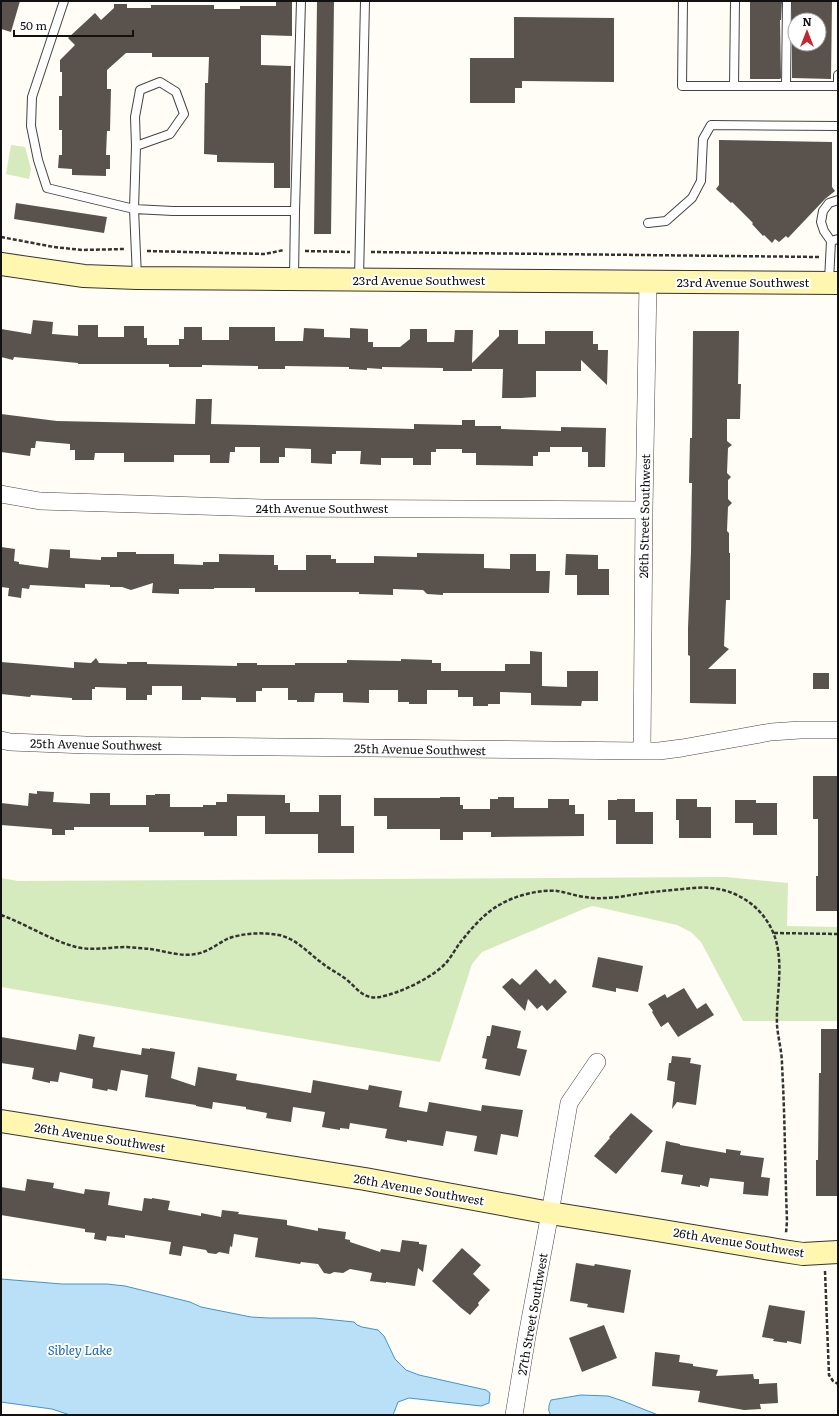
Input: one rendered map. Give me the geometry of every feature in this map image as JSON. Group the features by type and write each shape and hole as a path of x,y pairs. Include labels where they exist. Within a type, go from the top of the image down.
{"street":[{"name":"23rd Avenue Southwest","path":"1,264 84,276 137,278 833,283"},
{"name":"26th Street Southwest","path":"642,751 648,282"},
{"name":"24th Avenue Southwest","path":"1,494 40,501 264,508 644,510"},
{"name":"25th Avenue Southwest","path":"1,740 10,742 86,745 660,751 771,732 838,730"},
{"name":"27th Street Southwest","path":"514,1415 569,1103 597,1062"},
{"name":"26th Avenue Southwest","path":"1,1121 365,1179 550,1213 783,1251 803,1254 831,1253"}],"lane":[{"path":"64,1 32,97 31,126 38,160 47,188 134,209 173,211 295,211"},
{"path":"294,280 301,1"},
{"path":"359,280 365,1"},
{"path":"683,1 682,86 838,86 838,75"},
{"path":"734,86 736,1"},
{"path":"786,86 787,1"},
{"path":"136,146 170,134 184,114 176,92 160,82 140,90 134,117 136,146 134,209 137,278"},
{"path":"648,223 666,221 692,198 701,181 702,139 711,125 838,126"},
{"path":"833,283 831,257 835,240 824,231 821,222 823,211 829,203 838,200"}],"path":[{"path":"1,237 54,247 75,249 265,254 281,250 831,257"},
{"path":"1,915 64,943 93,949 127,947 150,949 183,955 195,955 205,952 226,940 237,936 253,934 276,935 298,943 323,965 348,981 362,995 378,997 398,991 422,980 434,972 446,962 460,942 484,916 502,904 517,898 541,892 555,891 587,898 602,898 642,892 712,888 727,891 744,899 756,907 766,918 774,933 778,948 777,1029 782,1062 787,1221 783,1251"},
{"path":"774,933 838,934"},
{"path":"831,1253 829,1374 833,1381 838,1384"}],"green space":[{"path":"11,145 25,147 31,169 29,179 6,174"},
{"path":"726,877 788,883 787,926 838,927 838,1021 743,1021 701,942 691,932 677,925 593,906 482,952 472,964 440,1062 1,987 1,878 18,881"}],"water":[{"name":"Sibley Lake","path":"1,1279 62,1284 107,1284 125,1286 190,1302 201,1307 251,1317 315,1318 354,1322 362,1327 378,1330 384,1336 395,1359 406,1370 419,1375 486,1390 490,1393 489,1403 481,1406 409,1398 398,1402 393,1415 70,1415 52,1409 1,1402"},
{"path":"581,1395 608,1396 658,1415 551,1415 549,1408 551,1400"}],"building":[{"path":"1,1 20,1 11,32 1,29"},
{"path":"276,1 292,1 292,36 261,35 261,65 291,66 290,188 274,188 274,163 217,162 217,155 204,154 205,83 208,83 209,57 152,57 152,53 126,53 107,70 107,89 111,89 110,131 107,131 106,155 110,155 110,169 106,169 106,176 72,175 72,169 58,168 59,155 62,155 62,130 59,130 59,96 62,96 62,72 60,72 60,60 75,45 68,38 95,13 101,20 114,8 114,4 127,4 127,8 151,8 151,5 214,5 214,9 240,9 240,6 276,6"},
{"path":"317,1 334,1 331,234 314,234"},
{"path":"750,1 782,1 780,20 780,79 750,79"},
{"path":"792,1 832,1 831,79 792,78 792,52 827,52 827,12 792,12"},
{"path":"514,17 614,18 614,82 522,81 522,88 515,88 515,103 470,103 470,58 514,58"},
{"path":"719,140 832,142 832,187 835,191 825,199 788,238 786,236 779,242 775,239 772,243 764,235 763,236 752,224 753,223 732,202 731,203 716,189 719,185"},
{"path":"16,203 107,217 104,233 14,219"},
{"path":"33,320 53,322 52,334 78,336 78,325 98,325 98,337 124,337 124,326 144,326 144,338 147,338 147,345 179,345 179,339 184,339 184,327 202,327 202,340 229,340 229,327 275,327 275,341 303,341 304,328 324,329 324,337 350,338 350,328 368,329 368,342 373,342 373,347 400,347 410,339 410,329 427,329 427,342 454,342 455,330 473,330 472,363 499,336 499,330 518,330 518,344 545,344 545,331 593,331 593,344 598,344 598,350 608,350 607,385 581,360 581,371 536,371 536,397 502,398 503,369 443,371 443,368 382,367 382,369 367,368 367,370 349,369 349,367 285,366 285,369 258,369 258,366 202,365 202,367 169,367 169,364 78,364 14,357 13,360 1,357 1,329 31,334"},
{"path":"693,331 739,331 738,384 741,384 740,419 727,419 727,441 732,445 728,448 727,473 731,477 728,480 728,499 732,503 728,507 727,531 729,533 730,553 730,600 726,600 724,646 729,649 708,669 736,669 736,704 690,703 690,656 688,655 688,628 692,483 689,483 690,438 692,438"},
{"path":"196,399 212,399 211,424 414,429 414,424 462,425 462,420 475,420 475,426 501,426 501,429 561,431 561,427 606,428 605,467 588,467 588,452 582,452 582,447 550,447 550,452 538,452 538,456 533,456 533,466 476,465 476,453 462,453 462,449 436,449 436,452 431,452 431,465 413,465 413,458 381,458 381,465 360,464 361,451 336,451 336,454 332,454 332,464 311,463 311,449 285,448 285,457 279,457 279,463 260,463 260,447 235,447 235,452 230,452 229,463 210,463 210,455 174,455 174,462 124,462 124,453 95,453 94,460 75,460 75,450 70,450 70,444 36,441 35,448 31,448 30,456 1,452 1,414 57,421 195,424"},
{"path":"1,547 15,549 14,561 19,562 19,564 48,568 50,549 70,550 70,558 101,560 101,557 117,557 117,552 136,552 136,554 174,554 174,564 203,565 203,562 219,562 219,554 274,555 274,565 278,565 278,570 306,570 306,555 331,555 331,559 336,559 336,563 374,563 374,556 417,557 417,553 484,554 484,568 510,569 510,554 536,554 536,571 550,571 549,593 443,593 443,595 427,594 423,590 393,589 393,595 359,594 359,592 255,592 255,588 214,588 179,589 179,594 152,593 153,583 131,590 122,587 110,587 110,585 85,584 85,588 30,585 29,589 22,588 21,598 8,596 9,588 1,587"},
{"path":"566,554 598,555 598,569 609,569 609,595 577,595 577,575 565,575"},
{"path":"530,651 542,652 542,686 567,687 567,671 598,671 598,701 582,701 581,706 531,705 531,693 500,692 500,704 473,706 473,697 458,697 458,690 427,690 427,704 409,704 409,702 398,702 398,690 369,690 369,703 343,702 343,693 315,693 314,702 297,702 297,700 288,700 288,688 262,688 262,691 256,691 256,702 236,702 236,698 201,697 201,700 182,700 182,686 152,686 152,695 147,695 147,700 126,700 126,688 95,687 95,689 92,689 92,700 72,700 72,698 31,695 30,697 1,694 1,662 74,668 74,662 91,663 96,658 99,663 127,664 127,662 147,662 147,664 237,666 237,663 257,663 257,665 295,665 295,663 347,663 347,660 401,661 401,659 432,660 432,663 441,663 441,671 505,671 505,664 530,664"},
{"path":"813,673 829,673 829,689 813,689"},
{"path":"813,776 838,776 838,911 816,911 816,876 818,876 818,819 813,819"},
{"path":"37,791 54,792 53,802 90,804 90,793 110,793 110,805 146,805 146,795 170,794 170,807 203,807 203,805 216,805 216,802 227,802 227,794 285,795 285,803 290,803 290,812 319,812 319,795 341,795 341,826 354,826 354,853 318,853 318,834 265,834 265,816 237,816 237,836 204,836 204,832 149,832 149,827 74,827 74,830 65,830 65,835 52,835 52,829 1,825 1,803 28,806 29,793 37,794"},
{"path":"460,797 460,805 463,805 463,809 490,809 490,799 498,799 498,797 514,797 514,808 548,808 548,799 569,799 569,805 575,805 575,814 584,814 584,836 491,837 491,832 463,832 463,840 440,840 440,829 387,829 387,816 374,816 374,798"},
{"path":"635,799 635,812 653,812 653,844 616,844 616,820 608,820 608,800"},
{"path":"676,799 697,799 697,807 711,807 711,838 679,838 679,820 676,820"},
{"path":"735,800 756,800 756,803 777,803 777,835 753,835 753,823 735,823"},
{"path":"598,957 643,966 638,992 616,988 616,992 592,987"},
{"path":"536,969 550,984 555,979 567,992 547,1011 542,1005 537,1009 528,999 525,1011 502,987 512,978 520,985"},
{"path":"684,988 697,1009 706,1003 714,1015 678,1037 668,1022 661,1027 648,1004 665,994 667,998"},
{"path":"492,1025 521,1031 517,1048 527,1050 520,1076 485,1069 487,1059 482,1058 487,1036 490,1036"},
{"path":"821,1029 838,1029 838,1196 816,1196 819,1073 821,1073"},
{"path":"79,1034 95,1037 93,1047 141,1055 142,1048 175,1052 171,1078 195,1086 198,1067 237,1074 236,1080 311,1093 313,1080 368,1090 369,1085 402,1091 399,1107 427,1112 429,1102 481,1111 482,1105 523,1110 518,1137 501,1134 497,1155 474,1151 477,1136 446,1131 443,1146 407,1140 407,1142 385,1138 387,1129 350,1123 349,1129 340,1128 340,1130 322,1127 325,1112 293,1107 291,1122 266,1118 267,1113 246,1109 246,1107 213,1102 212,1109 145,1097 148,1075 121,1070 117,1091 108,1089 107,1091 92,1088 93,1079 60,1072 58,1082 50,1081 50,1083 32,1079 34,1068 1,1063 1,1037 76,1050"},
{"path":"672,1056 691,1058 690,1063 701,1065 696,1105 677,1102 672,1109 675,1082 667,1080 669,1063 671,1063"},
{"path":"631,1113 653,1131 616,1174 594,1156"},
{"path":"666,1141 726,1153 726,1149 741,1151 740,1155 764,1158 761,1177 770,1178 768,1196 743,1194 744,1182 710,1178 708,1187 681,1184 683,1175 661,1172"},
{"path":"27,1179 54,1183 53,1188 84,1194 85,1189 110,1192 108,1205 142,1211 144,1198 152,1198 170,1201 168,1210 201,1216 201,1213 221,1217 222,1210 239,1212 238,1214 287,1220 287,1225 318,1231 318,1228 346,1232 345,1239 350,1240 350,1242 380,1252 381,1249 400,1252 402,1240 419,1242 419,1244 427,1245 423,1272 418,1268 415,1286 370,1281 372,1273 350,1269 343,1273 324,1273 318,1264 301,1262 300,1264 255,1257 258,1238 234,1234 232,1247 230,1246 229,1254 219,1252 216,1254 208,1253 206,1250 183,1246 181,1256 169,1254 171,1242 125,1235 125,1238 107,1236 106,1241 94,1239 95,1233 85,1232 85,1229 1,1215 1,1187 25,1191"},
{"path":"462,1248 481,1265 473,1274 490,1290 478,1303 479,1305 470,1315 432,1281"},
{"path":"576,1263 594,1266 595,1264 631,1270 624,1313 587,1307 588,1304 570,1301"},
{"path":"769,1305 805,1311 801,1344 787,1341 787,1343 773,1341 774,1339 762,1337"},
{"path":"604,1325 617,1358 582,1372 569,1338"},
{"path":"655,1352 680,1355 679,1362 718,1370 716,1376 753,1374 754,1379 759,1379 759,1384 777,1383 778,1403 760,1404 761,1409 744,1410 698,1402 700,1391 652,1386"}]}
